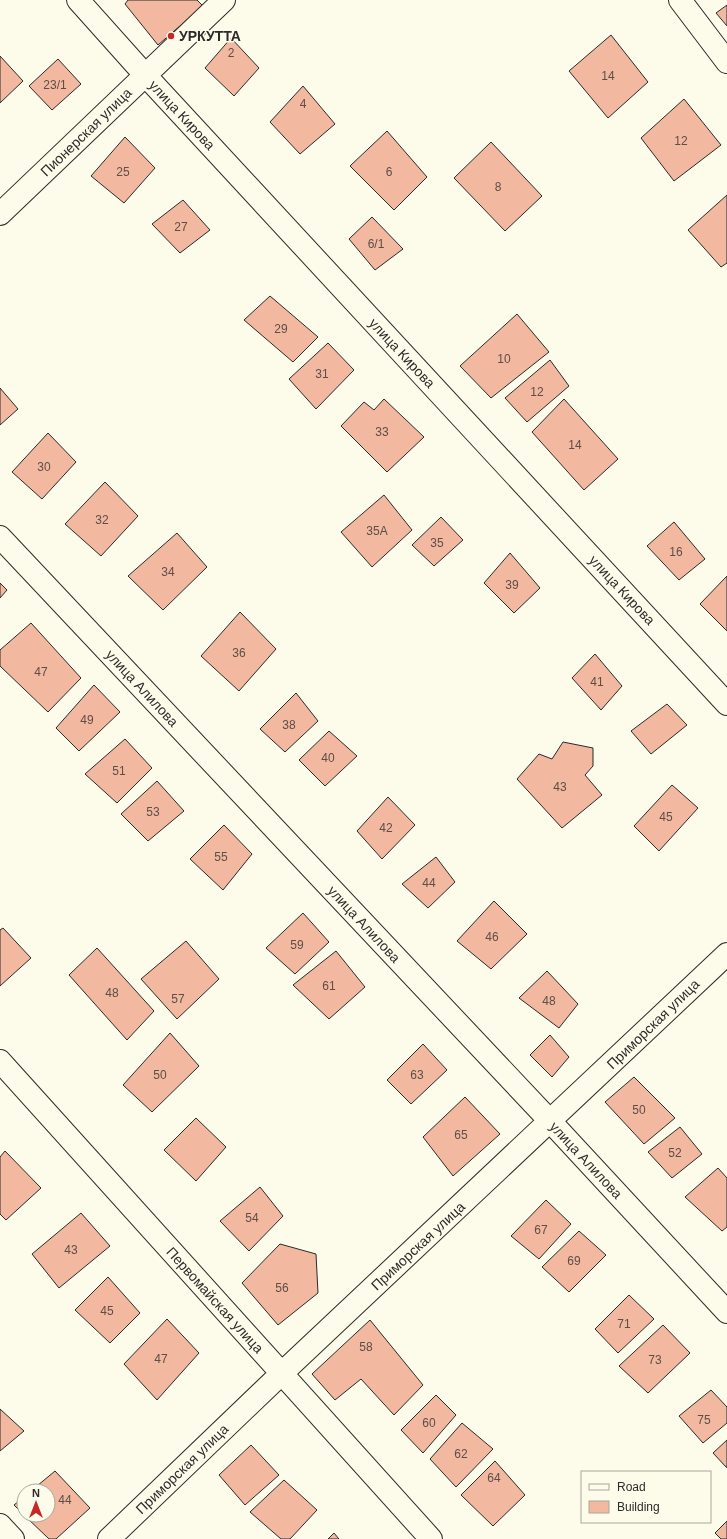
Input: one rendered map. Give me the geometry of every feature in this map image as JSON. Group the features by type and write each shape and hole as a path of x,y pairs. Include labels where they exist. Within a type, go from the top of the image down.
{"street":[{"name":"улица Кирова","path":"78,0 146,76 727,704"},
{"name":"Пионерская улица","path":"0,214 224,0"},
{"path":"680,0 727,62"},
{"name":"улица Алилова","path":"0,537 727,1312"},
{"name":"Приморская улица","path":"109,1539 281,1374 727,954"},
{"name":"Первомайская улица","path":"0,1061 430,1539"},
{"path":"0,1525 13,1539"}],"building":[{"path":"128,0 197,0 203,6 158,45 125,4"},
{"path":"727,5 727,26 716,13"},
{"path":"611,35 648,82 608,118 569,71"},
{"path":"231,38 259,68 234,96 205,68"},
{"path":"0,56 23,81 0,103"},
{"path":"58,59 81,84 52,110 29,86"},
{"path":"303,86 335,124 300,154 270,122"},
{"path":"684,99 721,145 674,181 641,138"},
{"path":"387,131 427,177 394,210 350,166"},
{"path":"125,137 155,168 124,203 91,176"},
{"path":"491,142 542,196 505,231 454,178"},
{"path":"727,195 727,263 721,267 688,230"},
{"path":"183,200 210,230 180,253 152,224"},
{"path":"372,217 403,249 375,270 349,239"},
{"path":"270,296 318,337 293,362 244,320"},
{"path":"517,314 549,352 491,398 460,366"},
{"path":"328,343 354,370 316,409 289,379"},
{"path":"550,360 569,386 527,422 505,398"},
{"path":"0,388 18,409 0,425"},
{"path":"384,399 424,437 387,472 341,426 364,402 374,410"},
{"path":"564,399 618,459 584,490 532,432"},
{"path":"48,433 76,462 42,499 12,472"},
{"path":"105,482 138,516 101,556 65,524"},
{"path":"384,495 412,530 372,567 341,532"},
{"path":"441,517 463,540 434,566 412,545"},
{"path":"674,522 705,559 679,580 647,546"},
{"path":"177,533 207,567 163,610 128,576"},
{"path":"510,553 540,588 514,613 484,583"},
{"path":"727,576 727,631 700,604"},
{"path":"0,583 7,590 0,598"},
{"path":"240,612 276,649 239,691 201,656"},
{"path":"31,623 81,678 48,712 0,666 0,650"},
{"path":"595,654 622,686 601,710 572,678"},
{"path":"94,685 120,712 79,751 56,728"},
{"path":"296,693 318,721 285,752 260,729"},
{"path":"667,704 687,725 651,754 631,731"},
{"path":"329,731 357,756 325,786 299,760"},
{"path":"125,739 152,768 117,803 85,774"},
{"path":"563,742 593,748 593,766 585,775 602,795 562,828 517,779 539,754 552,759"},
{"path":"157,781 184,811 148,841 121,814"},
{"path":"672,785 698,808 659,851 634,826"},
{"path":"388,797 415,825 382,859 357,831"},
{"path":"224,825 252,854 223,890 190,859"},
{"path":"436,857 455,882 428,908 402,884"},
{"path":"494,901 527,934 491,969 457,941"},
{"path":"303,913 329,942 295,974 266,948"},
{"path":"3,928 31,958 0,986 0,930"},
{"path":"186,941 219,979 177,1019 141,979"},
{"path":"97,948 154,1011 127,1040 69,975"},
{"path":"336,951 365,987 329,1019 293,985"},
{"path":"547,971 578,1004 559,1028 519,998"},
{"path":"170,1033 199,1066 152,1112 123,1085"},
{"path":"550,1035 569,1057 552,1077 530,1055"},
{"path":"423,1044 447,1070 411,1104 387,1080"},
{"path":"634,1077 675,1118 644,1144 605,1102"},
{"path":"465,1097 500,1134 453,1176 423,1137"},
{"path":"196,1118 226,1147 196,1181 164,1150"},
{"path":"680,1127 702,1154 672,1178 648,1152"},
{"path":"5,1151 41,1188 6,1220 0,1214 0,1157"},
{"path":"718,1168 727,1178 727,1227 722,1231 685,1197"},
{"path":"260,1187 283,1216 249,1251 220,1221"},
{"path":"546,1200 571,1224 539,1259 511,1236"},
{"path":"81,1213 110,1246 59,1288 32,1254"},
{"path":"579,1231 606,1255 569,1292 542,1267"},
{"path":"280,1244 316,1254 318,1293 278,1325 242,1283"},
{"path":"108,1277 140,1313 110,1343 75,1310"},
{"path":"629,1295 654,1319 618,1353 595,1329"},
{"path":"167,1319 199,1353 157,1400 124,1364"},
{"path":"370,1320 423,1385 394,1415 361,1379 335,1400 312,1374"},
{"path":"663,1325 690,1353 648,1393 619,1366"},
{"path":"711,1390 727,1407 727,1423 703,1443 679,1416"},
{"path":"436,1395 456,1415 423,1453 401,1430"},
{"path":"0,1409 24,1431 0,1451"},
{"path":"462,1423 493,1449 456,1487 430,1459"},
{"path":"727,1440 727,1468 713,1453"},
{"path":"251,1445 279,1475 245,1505 219,1475"},
{"path":"495,1461 525,1495 493,1526 461,1495"},
{"path":"55,1471 90,1508 56,1539 49,1539 32,1523 56,1523 56,1483 41,1483"},
{"path":"284,1480 317,1510 290,1539 281,1539 250,1512"},
{"path":"727,1521 727,1539 721,1539 715,1533"},
{"path":"334,1533 339,1539 328,1539"}],"place":[{"name":"УРКУТТА","path":"171,36"}]}
